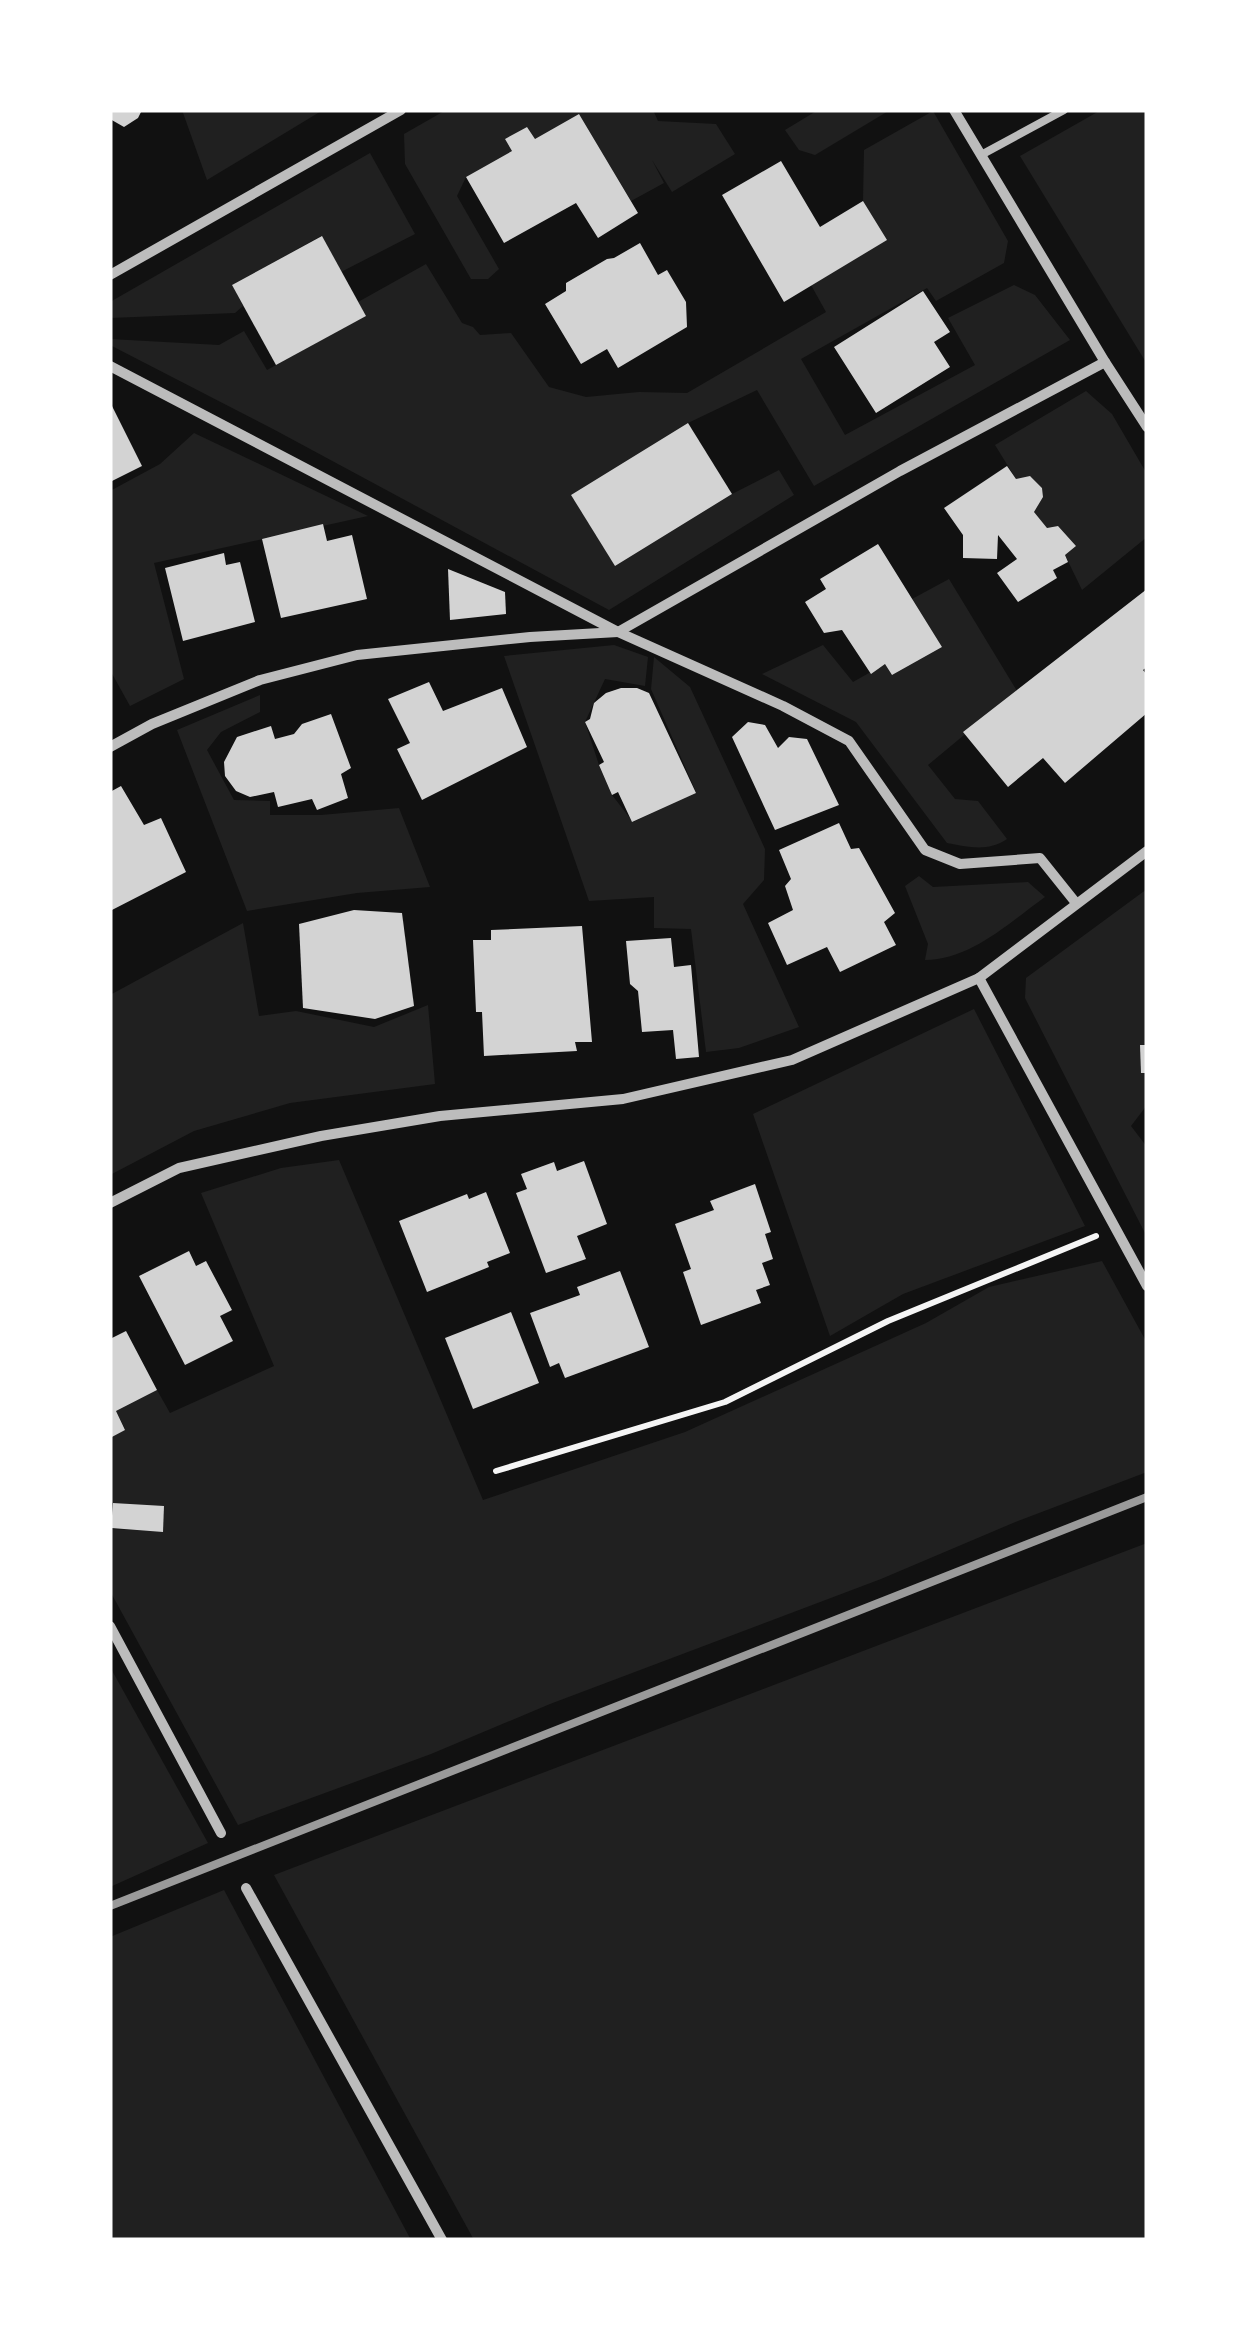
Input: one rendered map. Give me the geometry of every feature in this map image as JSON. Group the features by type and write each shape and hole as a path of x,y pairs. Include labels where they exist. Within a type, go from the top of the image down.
{"street":[{"path":"110,274 401,110"},
{"path":"954,110 1147,427"},
{"path":"110,748 152,724 260,680 357,656 530,637 618,632 900,471 1105,362"},
{"path":"110,366 618,632 850,740 925,850 960,864 1040,858 1076,903"},
{"path":"110,1203 179,1168 321,1136 440,1116 623,1099 792,1060 979,978 1147,850"},
{"path":"979,978 1147,1286"},
{"path":"110,1626 220,1834"},
{"path":"246,1888 442,2240"}],"lane":[{"path":"981,155 1064,110"}],"path":[{"path":"496,1471 724,1402 888,1322 1116,1228"}],"shaded area":[{"path":"182,110 323,110 207,180"},
{"path":"446,110 653,110 658,121 716,124 735,154 672,192 652,160 664,183 631,201 579,114 535,139 527,127 505,139 512,151 466,177 457,196 499,269 488,279 471,279 405,164 404,134"},
{"path":"818,110 890,110 815,155 799,150 785,130"},
{"path":"1101,110 1147,110 1147,364 1020,156"},
{"path":"933,111 1008,241 1004,263 936,301 927,288 801,359 845,435 975,365 948,318 1014,285 1035,295 1070,340 814,486 757,390 688,423 571,495 615,566 732,494 779,470 794,495 609,610 110,345 110,339 219,345 244,331 267,370 365,316 358,302 426,264 462,323 480,335 511,333 549,387 586,397 687,393 826,312 811,285 886,240 863,201 864,150"},
{"path":"370,153 415,234 341,272 321,236 232,285 243,306 235,313 110,318 110,302"},
{"path":"1086,391 1112,414 1147,474 1147,537 1082,590 1065,555 1076,546 1058,526 1047,528 1034,512 1043,497 1042,488 1030,477 1016,479 995,445"},
{"path":"194,433 368,516 154,563 184,679 130,706 110,670 110,491 160,464"},
{"path":"949,579 1017,691 928,765 955,799 978,801 1007,839 985,847 947,843 856,722 762,674 823,645 853,682 885,664 892,675 942,647 912,599"},
{"path":"614,645 648,657 645,686 605,679 585,722 612,795 633,822 696,792 651,689 654,657 690,687 765,849 764,880 743,904 799,1027 739,1048 706,1052 691,929 654,928 654,897 589,901 504,656"},
{"path":"260,695 260,712 221,732 207,750 234,800 270,801 270,815 399,808 430,887 357,893 247,911 177,730"},
{"path":"919,876 933,887 1028,882 1045,897 974,947 925,960 928,944 905,886"},
{"path":"1147,889 1147,1105 1131,1126 1147,1147 1147,1237 1025,998 1026,978"},
{"path":"243,923 259,1016 296,1011 374,1027 428,1005 435,1084 290,1103 194,1131 110,1175 110,995"},
{"path":"974,1009 1085,1226 903,1294 830,1336 753,1114"},
{"path":"339,1160 483,1500 685,1432 926,1323 989,1287 1102,1261 1147,1343 1147,1472 431,1754 238,1825 110,1591 110,1529 162,1531 164,1507 113,1503 110,1438 125,1429 116,1411 157,1390 170,1413 274,1366 201,1193 281,1168"},
{"path":"1147,1543 1147,2240 474,2240 274,1875"},
{"path":"110,1667 208,1843 110,1887"},
{"path":"224,1890 411,2240 110,2240 110,1937"}],"building":[{"path":"110,110 142,110 138,118 124,127 110,119"},
{"path":"579,114 638,213 598,238 576,203 504,243 466,177 512,151 505,139 527,127 535,139"},
{"path":"781,161 820,227 863,201 887,240 784,302 722,195"},
{"path":"322,236 366,316 276,365 232,285"},
{"path":"640,243 658,275 667,270 686,302 687,327 618,368 607,349 581,364 545,304 566,291 566,283"},
{"path":"923,291 950,332 934,342 950,367 876,413 834,347"},
{"path":"110,402 142,466 110,482"},
{"path":"688,423 732,494 615,566 571,495"},
{"path":"1007,466 1016,479 1030,476 1042,488 1043,497 1034,512 1047,528 1058,526 1076,546 1065,555 1068,562 1053,570 1057,578 1018,602 997,573 1017,559 998,535 997,559 963,558 963,535 944,508"},
{"path":"323,524 327,541 352,535 367,599 281,618 262,539"},
{"path":"878,544 942,647 892,675 885,664 871,674 842,630 824,633 805,602 826,589 820,579"},
{"path":"224,553 226,565 240,562 255,622 183,641 165,568"},
{"path":"448,569 505,592 506,614 450,620"},
{"path":"1147,589 1147,667 1143,670 1147,675 1147,713 1065,783 1043,758 1008,787 963,732"},
{"path":"429,682 443,711 502,688 527,747 422,800 397,749 410,743 388,699"},
{"path":"621,688 649,693 696,793 632,822 618,792 612,795 599,765 604,762 585,722 590,719 594,703"},
{"path":"331,714 351,768 341,774 348,798 317,810 312,799 278,807 274,792 250,797 236,791 225,776 224,762 237,737 271,726 275,739 294,734 302,724"},
{"path":"748,722 765,725 778,748 789,737 807,739 839,805 775,830 732,737"},
{"path":"121,786 144,825 161,818 186,872 110,911 110,792"},
{"path":"839,823 851,849 859,848 895,913 884,922 896,945 840,972 827,947 787,965 768,923 793,910 785,886 791,879 779,850"},
{"path":"354,910 402,913 414,1006 375,1019 303,1008 299,924"},
{"path":"582,926 592,1042 575,1042 577,1051 484,1056 482,1012 476,1012 473,940 491,940 491,930"},
{"path":"671,938 674,967 691,965 699,1057 676,1059 673,1030 642,1032 638,991 630,984 626,941"},
{"path":"1140,1045 1147,1045 1147,1073 1141,1073"},
{"path":"584,1161 607,1224 577,1236 586,1259 546,1273 516,1193 527,1189 521,1174 554,1162 557,1171"},
{"path":"755,1184 771,1232 765,1234 773,1259 762,1263 770,1285 756,1290 761,1303 701,1325 683,1272 691,1269 675,1224 714,1210 710,1201"},
{"path":"486,1192 510,1253 487,1262 489,1267 427,1292 399,1221 467,1194 469,1199"},
{"path":"189,1251 196,1266 206,1261 232,1310 220,1316 233,1341 185,1365 139,1276"},
{"path":"620,1271 649,1347 565,1378 559,1363 550,1367 530,1313 580,1295 577,1287"},
{"path":"511,1312 539,1383 473,1409 445,1338"},
{"path":"126,1331 157,1390 116,1411 125,1430 110,1438 110,1339"},
{"path":"113,1503 164,1506 163,1532 111,1528"}],"railway":[{"path":"110,1906 1147,1497"}]}
